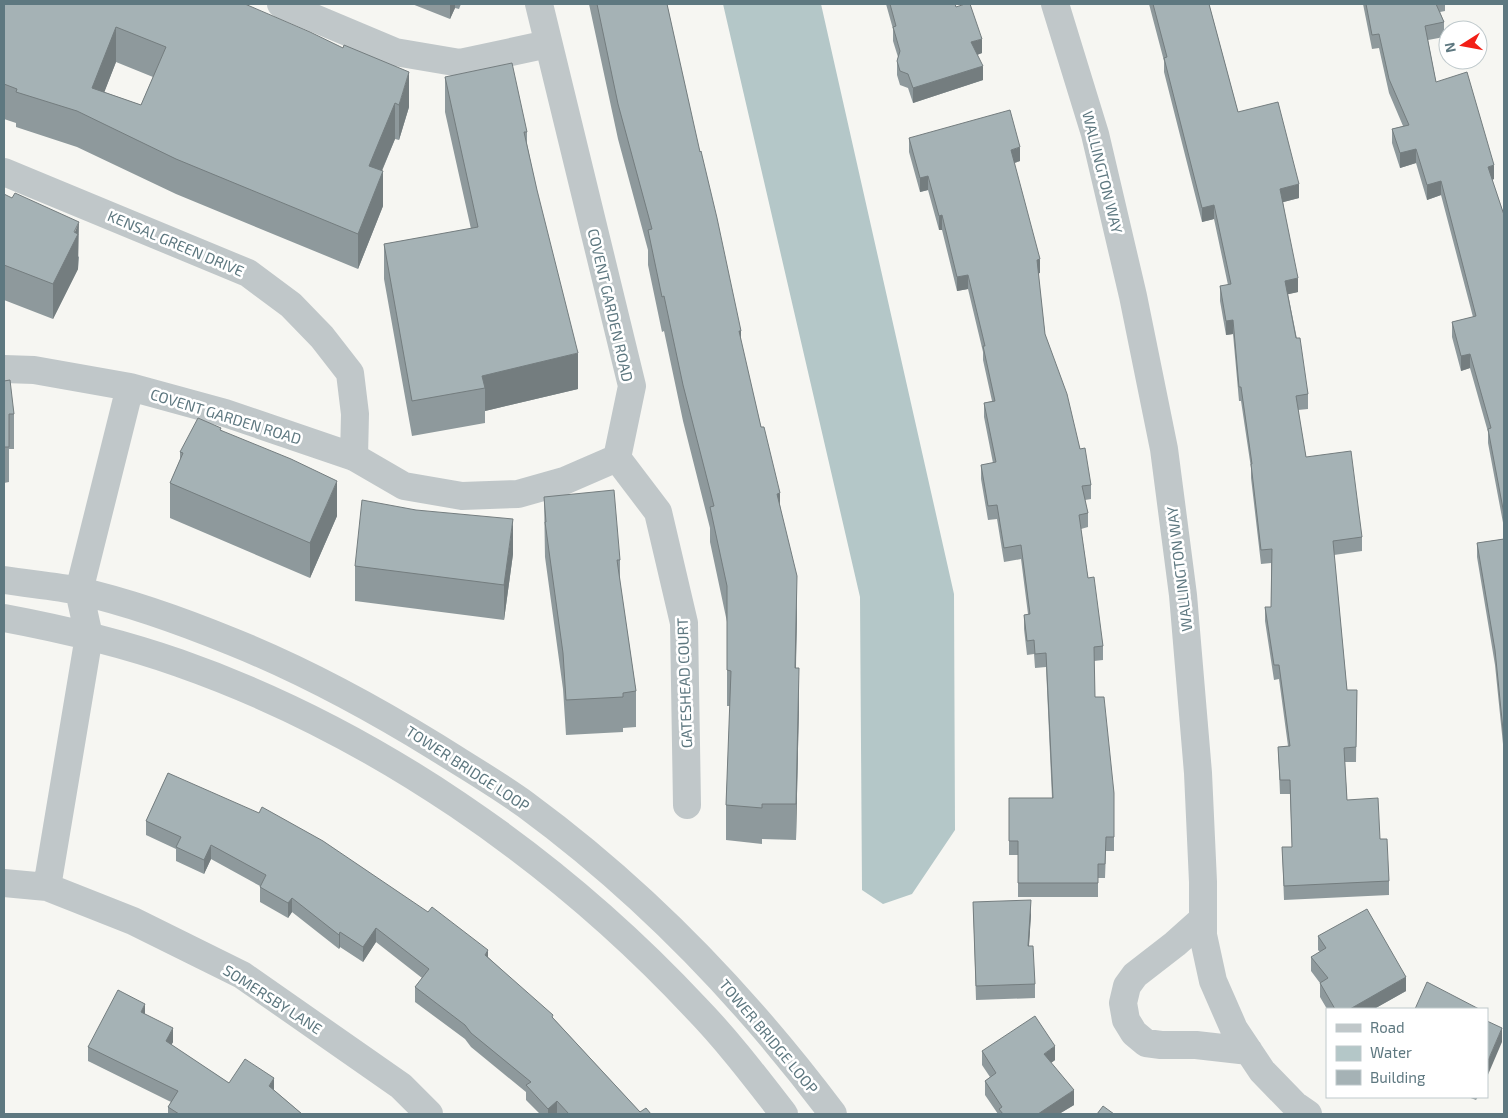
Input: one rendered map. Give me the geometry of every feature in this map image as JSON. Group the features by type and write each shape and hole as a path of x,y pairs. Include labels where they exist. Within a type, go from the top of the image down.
{"street":[{"path":"281,4 395,52 460,63 548,44"},
{"name":"COVENT GARDEN ROAD","path":"4,369 34,370 130,387 225,414 354,457 404,486 462,496 518,494 564,481 617,458 632,386 539,4"},
{"name":"WALLINGTON WAY","path":"1055,4 1095,134 1133,296 1164,449 1183,595 1197,753 1203,882 1203,935 1213,981 1234,1029 1262,1071 1295,1105 1308,1114"},
{"name":"KENSAL GREEN DRIVE","path":"4,172 248,273 291,305 322,336 350,373 356,414 354,457"},
{"name":"COVENT GARDEN ROAD","path":"78,591 130,387"},
{"name":"GATESHEAD COURT","path":"617,458 658,512 684,622 687,805"},
{"name":"TOWER BRIDGE LOOP","path":"4,580 78,591 145,610 204,630 274,658 391,719 525,804 620,881 730,988 781,1047 832,1114"},
{"path":"47,887 89,636 78,591"},
{"path":"4,618 89,636 178,663 258,695 315,721 389,762 460,807 580,897 635,947 697,1008 784,1114"},
{"name":"SOMERSBY LANE","path":"4,882 47,887 133,921 242,975 401,1086 429,1114"},
{"path":"1203,919 1175,944 1134,975 1127,986 1123,1003 1126,1020 1134,1034 1146,1043 1196,1045 1249,1051"}],"water":[{"path":"723,4 821,4 954,594 955,830 912,894 883,904 862,890 860,597"}],"building":[{"path":"4,4 245,4 343,48 344,45 409,72 399,105 395,103 369,166 383,171 358,234 176,159 77,111 16,92 17,89 4,84","holes":["116,27 166,47 141,105 92,88"]},
{"path":"597,4 667,4 700,152 717,218 741,331 739,331 761,427 764,427 780,493 777,494 797,576 795,668 799,668 796,804 762,804 762,808 726,805 731,671 727,670 727,586 710,507 714,506 683,385 664,296 662,297 648,230 652,229 618,104"},
{"path":"890,4 955,4 956,7 970,4 982,39 971,42 983,66 913,88 908,74 900,71 897,61 900,51 893,27 896,26"},
{"path":"1153,4 1209,4 1238,112 1278,102 1299,184 1280,189 1298,278 1285,281 1296,338 1300,338 1308,394 1296,396 1306,457 1351,451 1362,537 1333,541 1347,690 1357,690 1356,747 1344,748 1347,800 1378,798 1380,839 1387,839 1389,881 1284,886 1282,847 1292,847 1290,780 1280,780 1278,747 1290,746 1279,665 1274,665 1265,607 1271,607 1272,549 1261,550 1252,464 1241,387 1239,387 1233,320 1226,321 1220,286 1231,284 1214,205 1202,208 1164,58 1167,57"},
{"path":"1366,4 1436,4 1443,20 1438,20 1438,23 1425,26 1436,82 1467,72 1494,165 1488,167 1504,215 1504,514 1488,429 1491,428 1470,354 1461,356 1452,322 1476,316 1441,181 1427,185 1416,149 1400,153 1392,129 1409,125 1389,79 1379,34 1372,35"},
{"path":"512,63 527,132 524,132 537,190 578,353 482,376 485,388 412,401 384,244 478,227 445,77"},
{"path":"1010,110 1020,147 1011,150 1040,259 1037,260 1045,334 1067,394 1080,449 1085,448 1091,485 1082,486 1088,513 1079,515 1088,578 1094,577 1103,646 1094,647 1095,697 1104,697 1114,793 1114,837 1106,837 1105,864 1098,864 1098,883 1018,883 1018,841 1009,841 1009,798 1053,798 1046,653 1035,654 1034,640 1027,641 1024,615 1030,614 1021,545 1004,548 997,505 988,506 981,465 996,462 984,403 995,401 983,346 985,346 968,275 957,277 942,215 939,216 928,176 920,178 909,138"},
{"path":"15,193 79,222 74,232 78,234 53,284 4,265 4,194 12,198"},
{"path":"10,380 14,414 9,414 9,447 4,447 4,381"},
{"path":"198,418 221,428 220,430 291,459 337,481 310,543 170,483 183,453 180,452"},
{"path":"614,490 620,560 617,560 636,691 623,693 623,697 566,700 563,653 545,522 544,497"},
{"path":"362,500 416,510 513,519 504,585 355,566"},
{"path":"1504,539 1504,740 1495,650 1477,543"},
{"path":"168,773 259,813 262,807 323,841 428,912 432,907 488,950 485,955 553,1015 552,1017 640,1112 646,1108 651,1114 569,1114 557,1101 548,1109 526,1085 531,1082 471,1033 465,1025 415,987 429,969 376,928 363,947 340,932 339,935 292,898 288,903 260,887 266,875 211,845 204,860 176,847 181,837 146,821"},
{"path":"1031,900 1028,946 1033,946 1035,984 976,986 973,902"},
{"path":"1367,909 1406,977 1352,1008 1334,1008 1320,983 1328,978 1311,957 1326,948 1318,936"},
{"path":"1427,982 1477,1008 1415,1008"},
{"path":"118,990 145,1004 141,1012 173,1028 166,1041 229,1083 245,1059 274,1078 269,1086 302,1114 179,1114 168,1107 178,1091 88,1047"},
{"path":"1035,1016 1055,1046 1044,1054 1074,1090 1038,1114 1003,1114 999,1109 1002,1107 985,1081 996,1073 982,1051"},
{"path":"1488,1021 1502,1028 1488,1061"},
{"path":"1103,1106 1114,1114 1097,1114"}]}
